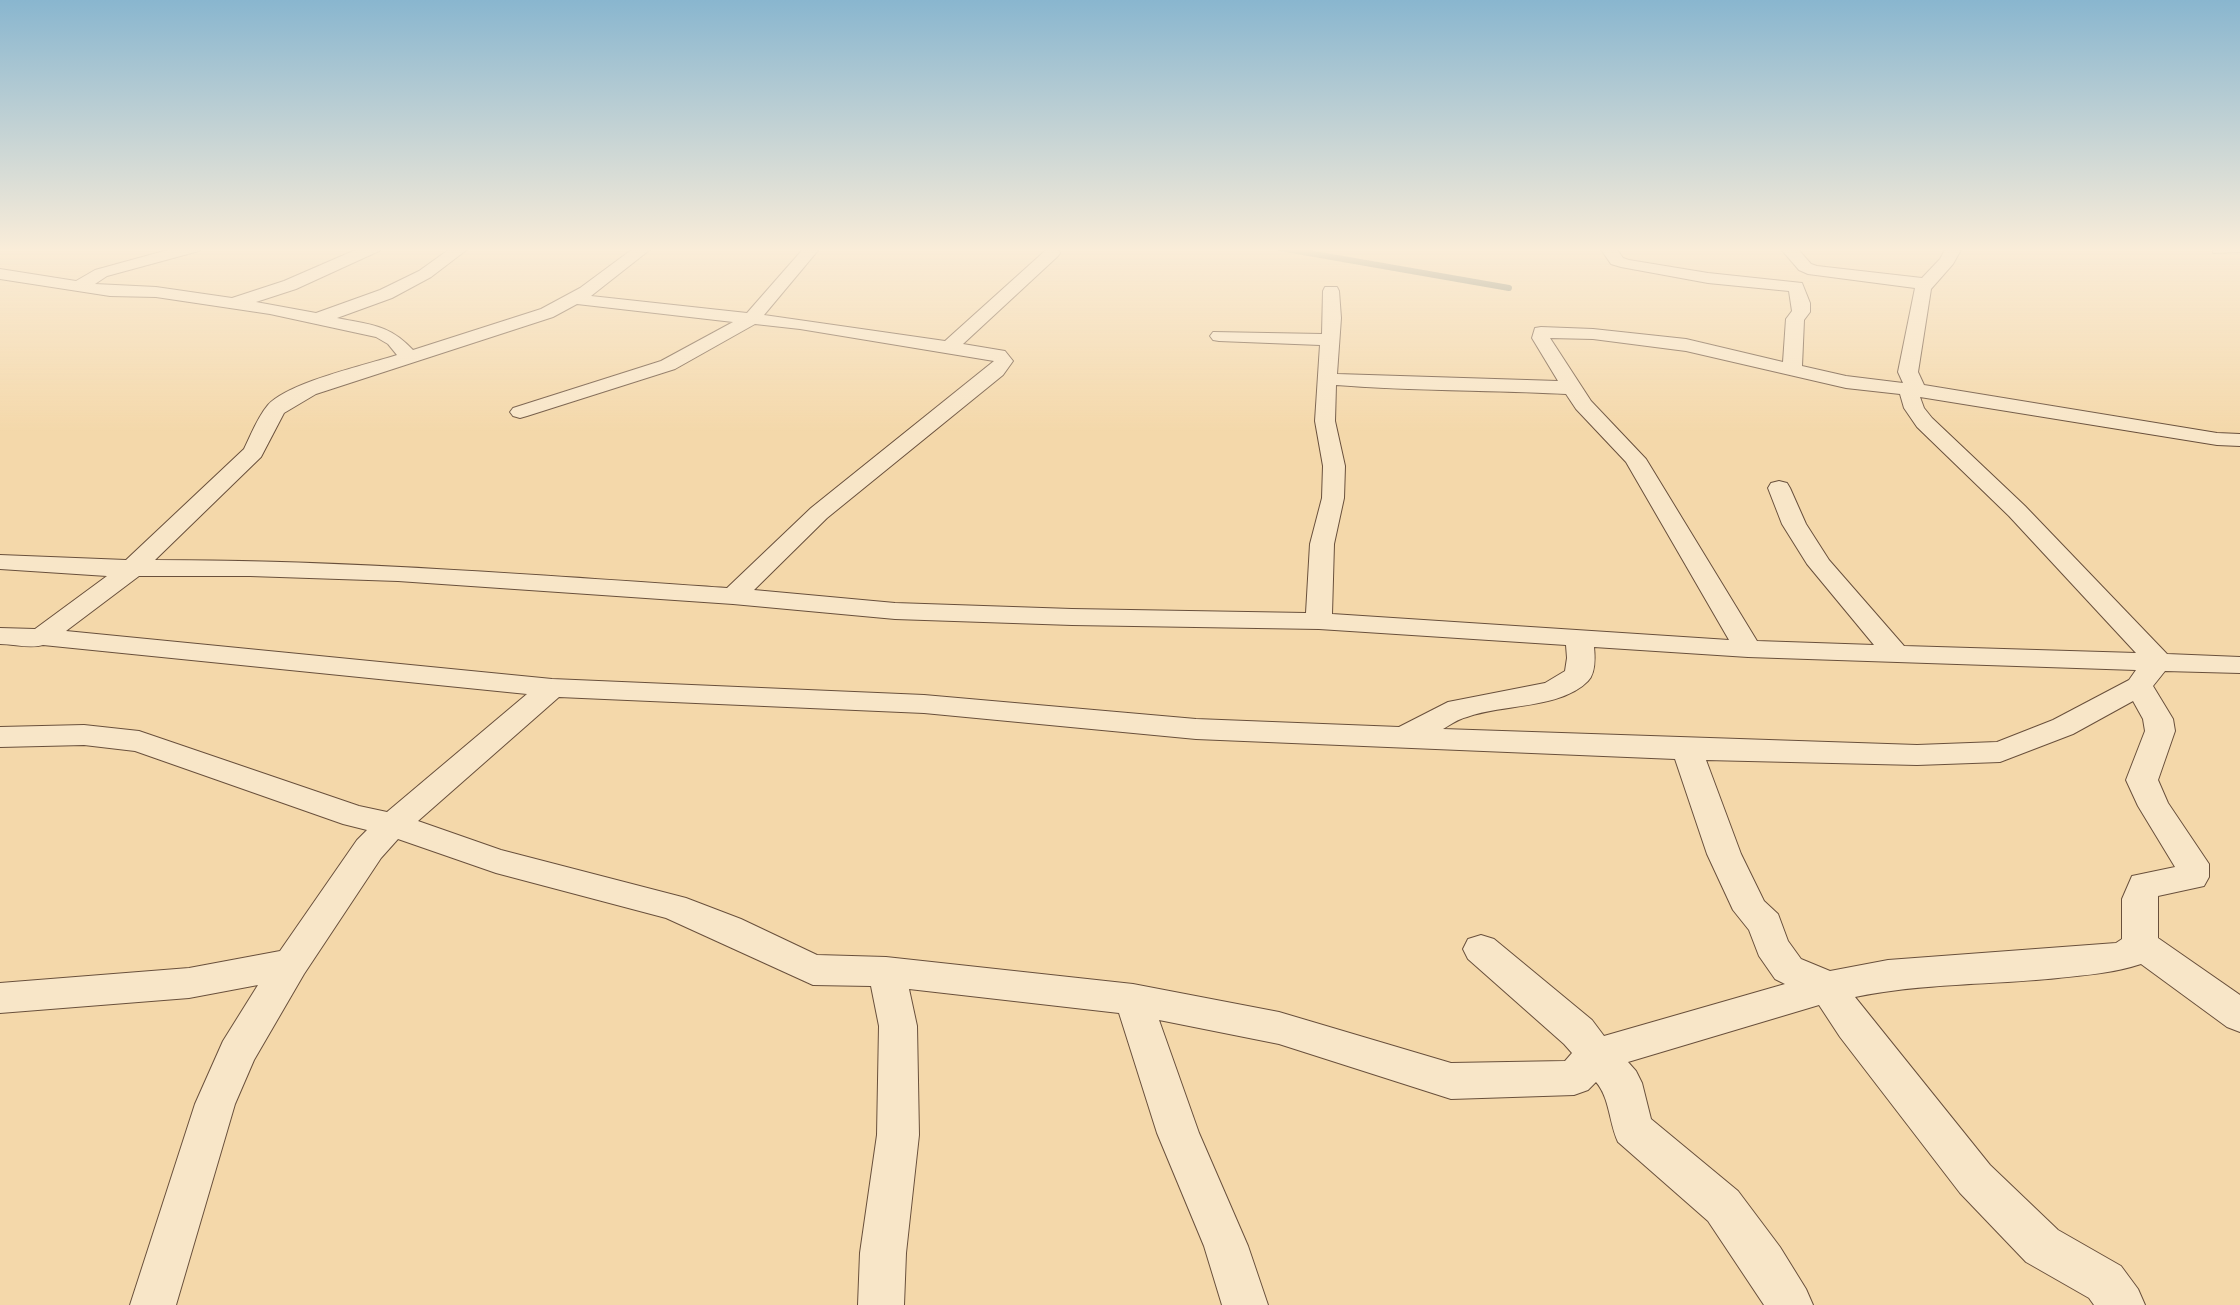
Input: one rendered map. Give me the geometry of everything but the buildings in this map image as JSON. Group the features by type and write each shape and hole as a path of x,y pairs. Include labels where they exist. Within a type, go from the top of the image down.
{"street":[{"path":"259,309 382,333 394,340 409,357"},
{"path":"317,319 345,309"},
{"path":"0,652 41,637 134,568 253,452 265,426 276,410 288,400 309,390 556,309"},
{"path":"657,309 800,324 950,346 998,355 1004,361 996,371 819,513 733,596"},
{"path":"520,412 668,365 751,319 760,309"},
{"path":"950,346 991,309"},
{"path":"1319,621 1322,544 1333,498 1334,466 1325,421 1331,309"},
{"path":"1792,371 1795,319 1801,312 1800,309"},
{"path":"1916,390 1908,372 1919,309"},
{"path":"1748,649 1635,459 1584,405 1541,338 1541,332 1594,334 1686,344 1792,371 1871,386 1916,390 2217,439 2240,440"},
{"path":"1219,336 1330,340"},
{"path":"1328,379 1383,383 1467,382 1573,388"},
{"path":"1916,390 1910,393 1910,400 1914,410 1952,451 1994,488 2065,560 2148,673 2160,731 2142,780 2154,806 2192,864 2192,877 2144,885 2138,898 2140,944"},
{"path":"1779,488 1794,524 1819,564 1897,654"},
{"path":"0,562 102,568 398,573 733,596 895,612 1319,621 1748,649 1897,654 2148,673 2240,665"},
{"path":"0,636 41,637 552,688 924,704 1196,729 1687,749 1917,755 2000,752 2063,727 2148,673"},
{"path":"1402,738 1458,709 1553,690 1578,675 1581,658 1579,639"},
{"path":"153,1305 215,1104 237,1053 290,964 369,850 393,825 552,688"},
{"path":"0,737 84,735 139,741 354,816 393,825 496,862 674,906 728,929 812,970 886,972 1133,999 1280,1028 1451,1082 1574,1078 1596,1056 1828,987 1888,975 2032,966 2116,958 2129,954 2140,944"},
{"path":"1687,749 1724,854 1751,910 1765,924 1772,946 1788,969 1828,987 1854,1026 1974,1179 2042,1246 2104,1282 2122,1305"},
{"path":"2140,944 2240,1016"},
{"path":"1481,949 1542,1004 1578,1032 1596,1056 1622,1083 1633,1129 1723,1206 1764,1263 1790,1305"},
{"path":"0,998 189,983 290,964"},
{"path":"881,1305 883,1253 898,1135 898,1026 886,972"},
{"path":"1133,999 1178,1133 1226,1246 1245,1305"}]}
